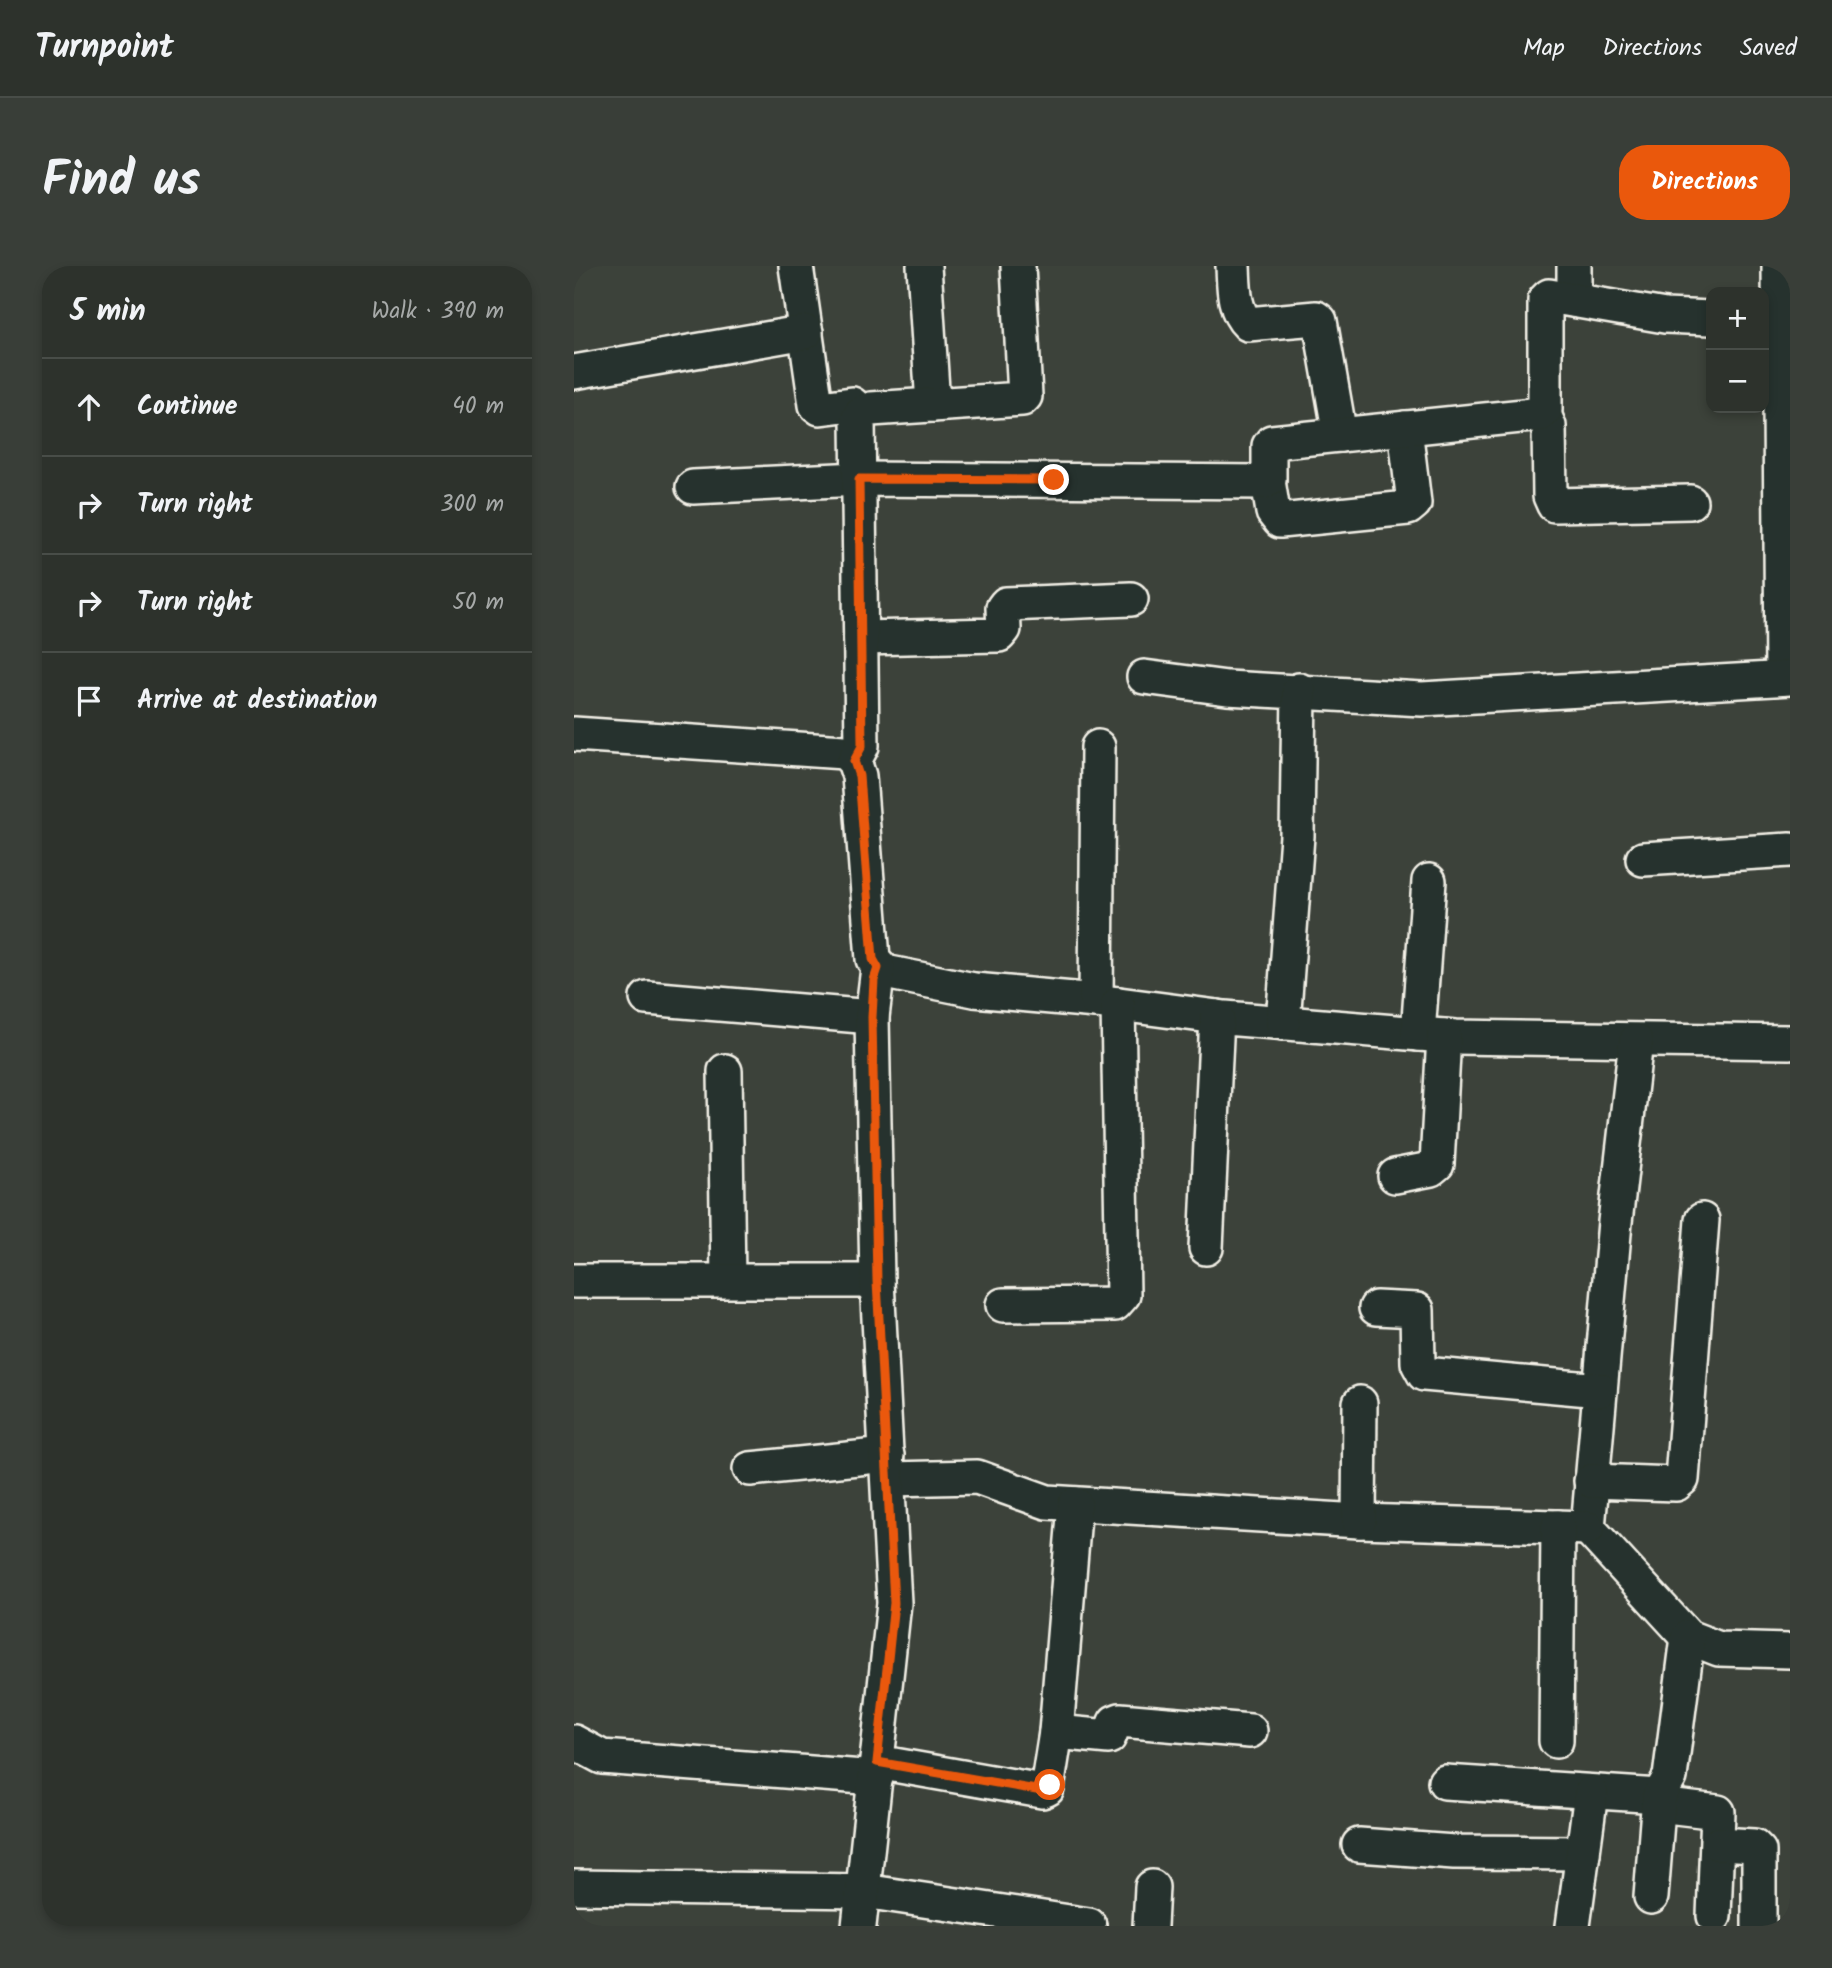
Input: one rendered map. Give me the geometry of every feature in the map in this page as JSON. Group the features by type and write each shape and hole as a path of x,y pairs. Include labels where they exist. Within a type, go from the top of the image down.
{"street":[{"path":"796,266 816,405 820,408 852,404 861,413"},
{"path":"924,266 933,405"},
{"path":"854,761 862,746 858,419 861,413 871,409 1022,399 1025,396 1018,266"},
{"path":"1233,266 1236,300 1241,316 1248,324 1316,318 1322,324 1340,435"},
{"path":"1574,266 1574,300"},
{"path":"1144,677 1227,688 1422,699 1786,678 1785,523 1771,321 1779,266"},
{"path":"1690,502 1554,505 1550,496 1549,426 1543,412 1545,300 1549,296 1665,316 1706,318"},
{"path":"574,372 806,332"},
{"path":"1405,428 1414,503 1408,508 1280,521 1273,512 1268,481 1269,443 1543,412"},
{"path":"693,487 859,479 1268,481"},
{"path":"861,638 999,635 1004,629 1003,608 1006,604 1130,599"},
{"path":"1283,1023 1297,836 1299,690"},
{"path":"574,734 844,752 854,761 859,776 873,959 878,968 885,972 974,989 1107,1002 1217,1017 1431,1035 1790,1042"},
{"path":"1003,1305 1115,1304 1124,1295 1107,1002 1098,747"},
{"path":"1643,859 1790,850"},
{"path":"1395,1176 1431,1169 1437,1164 1431,1035 1429,881"},
{"path":"859,1926 894,1603 877,1281 872,1017 874,980 878,968"},
{"path":"647,998 872,1017"},
{"path":"1206,1248 1217,1017"},
{"path":"1556,1741 1573,1527 1591,1481 1615,1222 1636,1041"},
{"path":"725,1071 728,1280"},
{"path":"1591,1481 1676,1483 1682,1479 1702,1220"},
{"path":"574,1281 877,1281"},
{"path":"1376,1308 1417,1310 1418,1363 1424,1374 1600,1390"},
{"path":"1359,1521 1360,1403"},
{"path":"750,1469 888,1467 977,1477 1031,1498 1075,1504 1359,1521 1573,1527 1688,1637 1719,1649 1790,1651"},
{"path":"574,1741 601,1757 877,1770 1042,1791 1050,1785 1075,1504"},
{"path":"1651,1897 1658,1800 1670,1777 1688,1637"},
{"path":"1056,1732 1109,1737 1115,1723 1120,1720 1250,1731"},
{"path":"1445,1782 1658,1800 1718,1812 1714,1916"},
{"path":"1573,1926 1591,1793"},
{"path":"1718,1844 1754,1846 1759,1851 1759,1926"},
{"path":"1359,1845 1454,1852 1583,1853"},
{"path":"574,1887 864,1891 1090,1925"},
{"path":"1150,1926 1152,1887"}],"route":[{"path":"1050,1785 1042,1791 877,1762 894,1603 893,1553 877,1281 872,1017 874,980 878,968 873,959 859,776 854,761 862,746 859,479 1054,480"}]}
